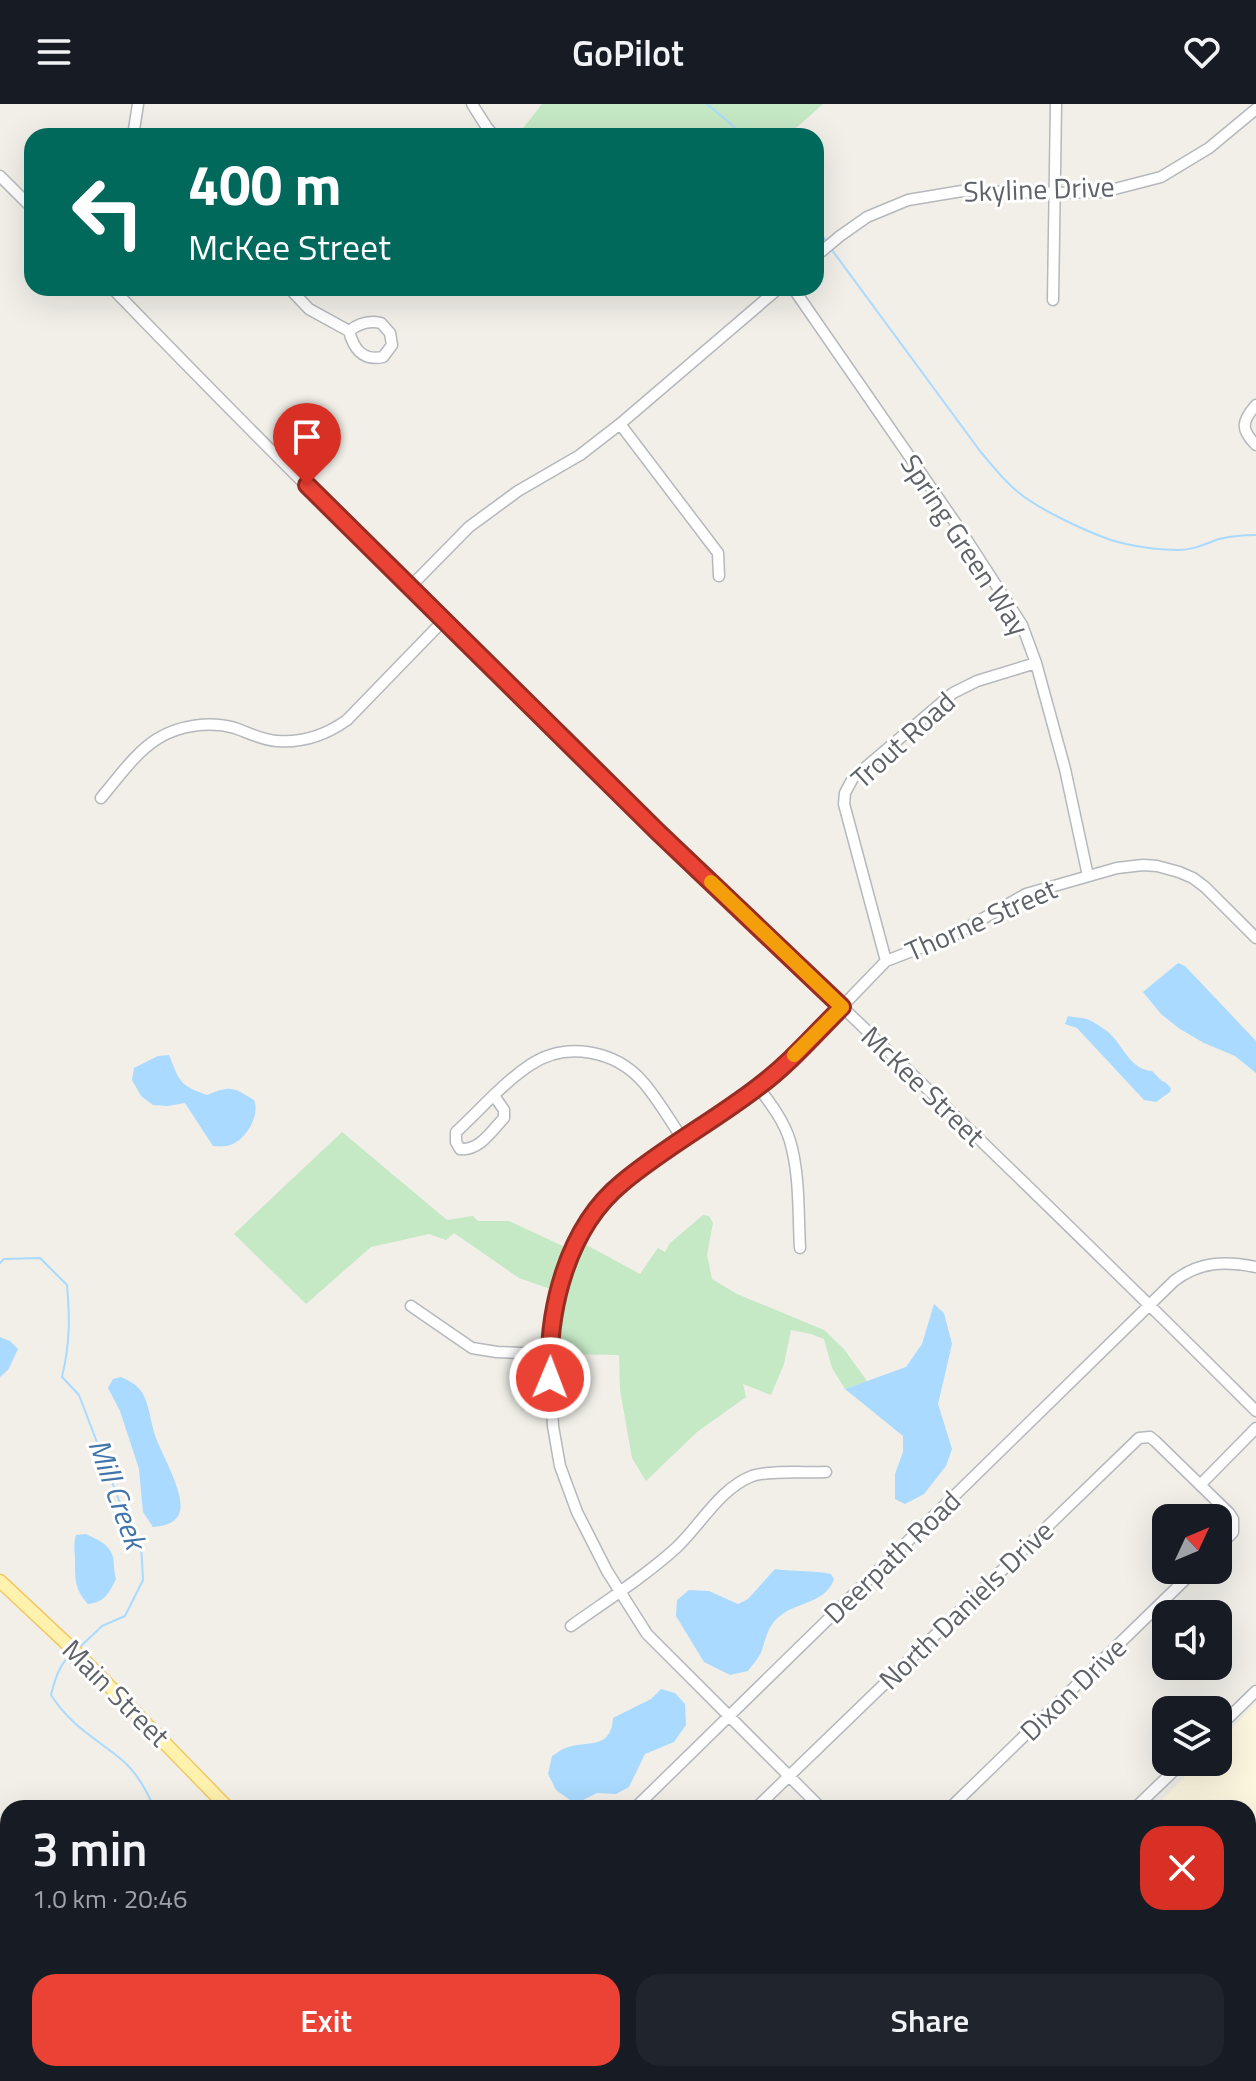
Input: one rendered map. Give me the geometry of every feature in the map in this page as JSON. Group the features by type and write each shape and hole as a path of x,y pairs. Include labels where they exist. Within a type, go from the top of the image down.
{"main road":[{"name":"Main Street","path":"0,1581 82,1658 220,1800"}],"street":[{"path":"134,128 138,104"},
{"path":"472,104 488,128"},
{"path":"1053,300 1056,104"},
{"name":"Skyline Drive","path":"824,250 876,212 908,200 962,191 1103,192 1161,177 1209,148 1256,109"},
{"path":"0,176 24,200"},
{"name":"McKee Street","path":"120,296 443,621 1256,1411"},
{"path":"297,296 309,309 349,331 355,347 365,357 383,357 392,345 390,333 381,323 367,322 349,331"},
{"path":"410,587 469,527 518,491 580,455 770,296"},
{"name":"Spring Green Way","path":"798,296 1022,625 1036,663 1065,769 1088,876"},
{"path":"1256,405 1248,413 1244,425 1247,436 1256,445"},
{"path":"620,424 718,553 719,576"},
{"path":"101,798 145,748 159,737 178,729 201,725 226,726 276,741 301,740 335,729 443,621"},
{"name":"Trout Road","path":"886,961 844,804 848,786 861,770 953,693 977,681 1036,663"},
{"name":"Thorne Street","path":"813,1800 647,1634 587,1535 569,1494 553,1426 549,1354 554,1310 563,1276 584,1228 619,1185 758,1087 801,1049 886,961 956,934 1026,894 1117,868 1143,865 1193,878 1256,938"},
{"path":"495,1097 504,1110 504,1118 478,1146 469,1150 460,1149 456,1132 495,1097 531,1065 552,1055 575,1051 597,1053 620,1062 642,1081 682,1138"},
{"path":"758,1087 778,1114 790,1140 797,1172 800,1248"},
{"name":"Deerpath Road","path":"643,1800 1174,1281 1195,1267 1221,1262 1256,1267"},
{"path":"411,1306 472,1348 549,1354"},
{"path":"1220,1504 1200,1485 1256,1428"},
{"name":"North Daniels Drive","path":"764,1800 1134,1442 1144,1436 1155,1441 1200,1485"},
{"path":"571,1626 676,1549 719,1501 743,1481 764,1474 826,1472"},
{"name":"Dixon Drive","path":"958,1800 1181,1584"},
{"path":"1232,1714 1256,1691"},
{"path":"1143,1800 1168,1776"}],"shaded area":[{"path":"1256,1703 1256,1800 1162,1800 1185,1776 1232,1776 1232,1728"}],"green space":[{"path":"542,104 823,104 796,128 523,128"},
{"path":"342,1132 447,1220 473,1216 478,1221 509,1221 567,1248 553,1290 519,1278 454,1233 446,1240 429,1234 371,1247 306,1304 234,1234"},
{"path":"703,1215 709,1216 713,1223 707,1255 712,1279 737,1294 824,1330 844,1349 867,1381 845,1389 832,1368 824,1339 791,1330 784,1364 771,1395 743,1384 746,1397 697,1432 646,1481 632,1458 620,1390 619,1355 554,1354 568,1276 581,1242 640,1274 658,1248 665,1252 670,1243"}],"water":[{"path":"1178,963 1185,966 1256,1041 1256,1073 1235,1056 1180,1029 1161,1014 1143,992"},
{"path":"1068,1016 1087,1019 1104,1029 1137,1066 1152,1071 1171,1088 1170,1092 1156,1102 1144,1100 1077,1028 1065,1024"},
{"path":"169,1055 178,1077 191,1088 207,1095 232,1089 254,1100 255,1114 245,1135 233,1144 213,1146 185,1103 153,1105 141,1096 132,1080 134,1068 158,1056"},
{"path":"934,1304 944,1313 952,1344 938,1404 952,1449 946,1466 924,1494 905,1504 895,1499 895,1474 903,1452 903,1436 845,1389 906,1367 922,1344"},
{"path":"0,1337 18,1349 8,1370 0,1377"},
{"path":"121,1377 142,1392 156,1438 180,1497 179,1514 165,1525 153,1527 143,1512 139,1469 120,1411 108,1388 113,1379"},
{"path":"86,1534 109,1549 116,1579 106,1596 88,1604 77,1584 74,1548 76,1535"},
{"path":"775,1569 831,1574 834,1579 820,1597 791,1609 775,1621 761,1653 748,1671 730,1675 704,1662 676,1616 677,1600 689,1590 709,1591 738,1604 748,1599"},
{"path":"661,1689 675,1693 685,1704 686,1725 674,1742 645,1754 629,1787 616,1794 597,1793 583,1800 570,1800 556,1790 548,1774 552,1756 571,1746 602,1740 611,1729 613,1718 651,1699"}],"waterway":[{"path":"707,104 736,128"},
{"path":"832,250 980,451 1027,499 1088,531 1144,547 1184,550 1224,538 1256,535"},
{"name":"Mill Creek","path":"0,1263 4,1259 40,1258 67,1285 69,1331 62,1377 79,1395 120,1503 141,1544 143,1580 125,1616 102,1626 80,1647"},
{"name":"Mill Creek","path":"72,1653 61,1667 51,1695 75,1723 127,1765 150,1800"}],"slow traffic":[{"path":"711,882 842,1007 794,1055"}],"route":[{"path":"307,485 659,833 842,1007 758,1087 619,1185 594,1212 563,1276 554,1310 549,1354 550,1378"}]}
